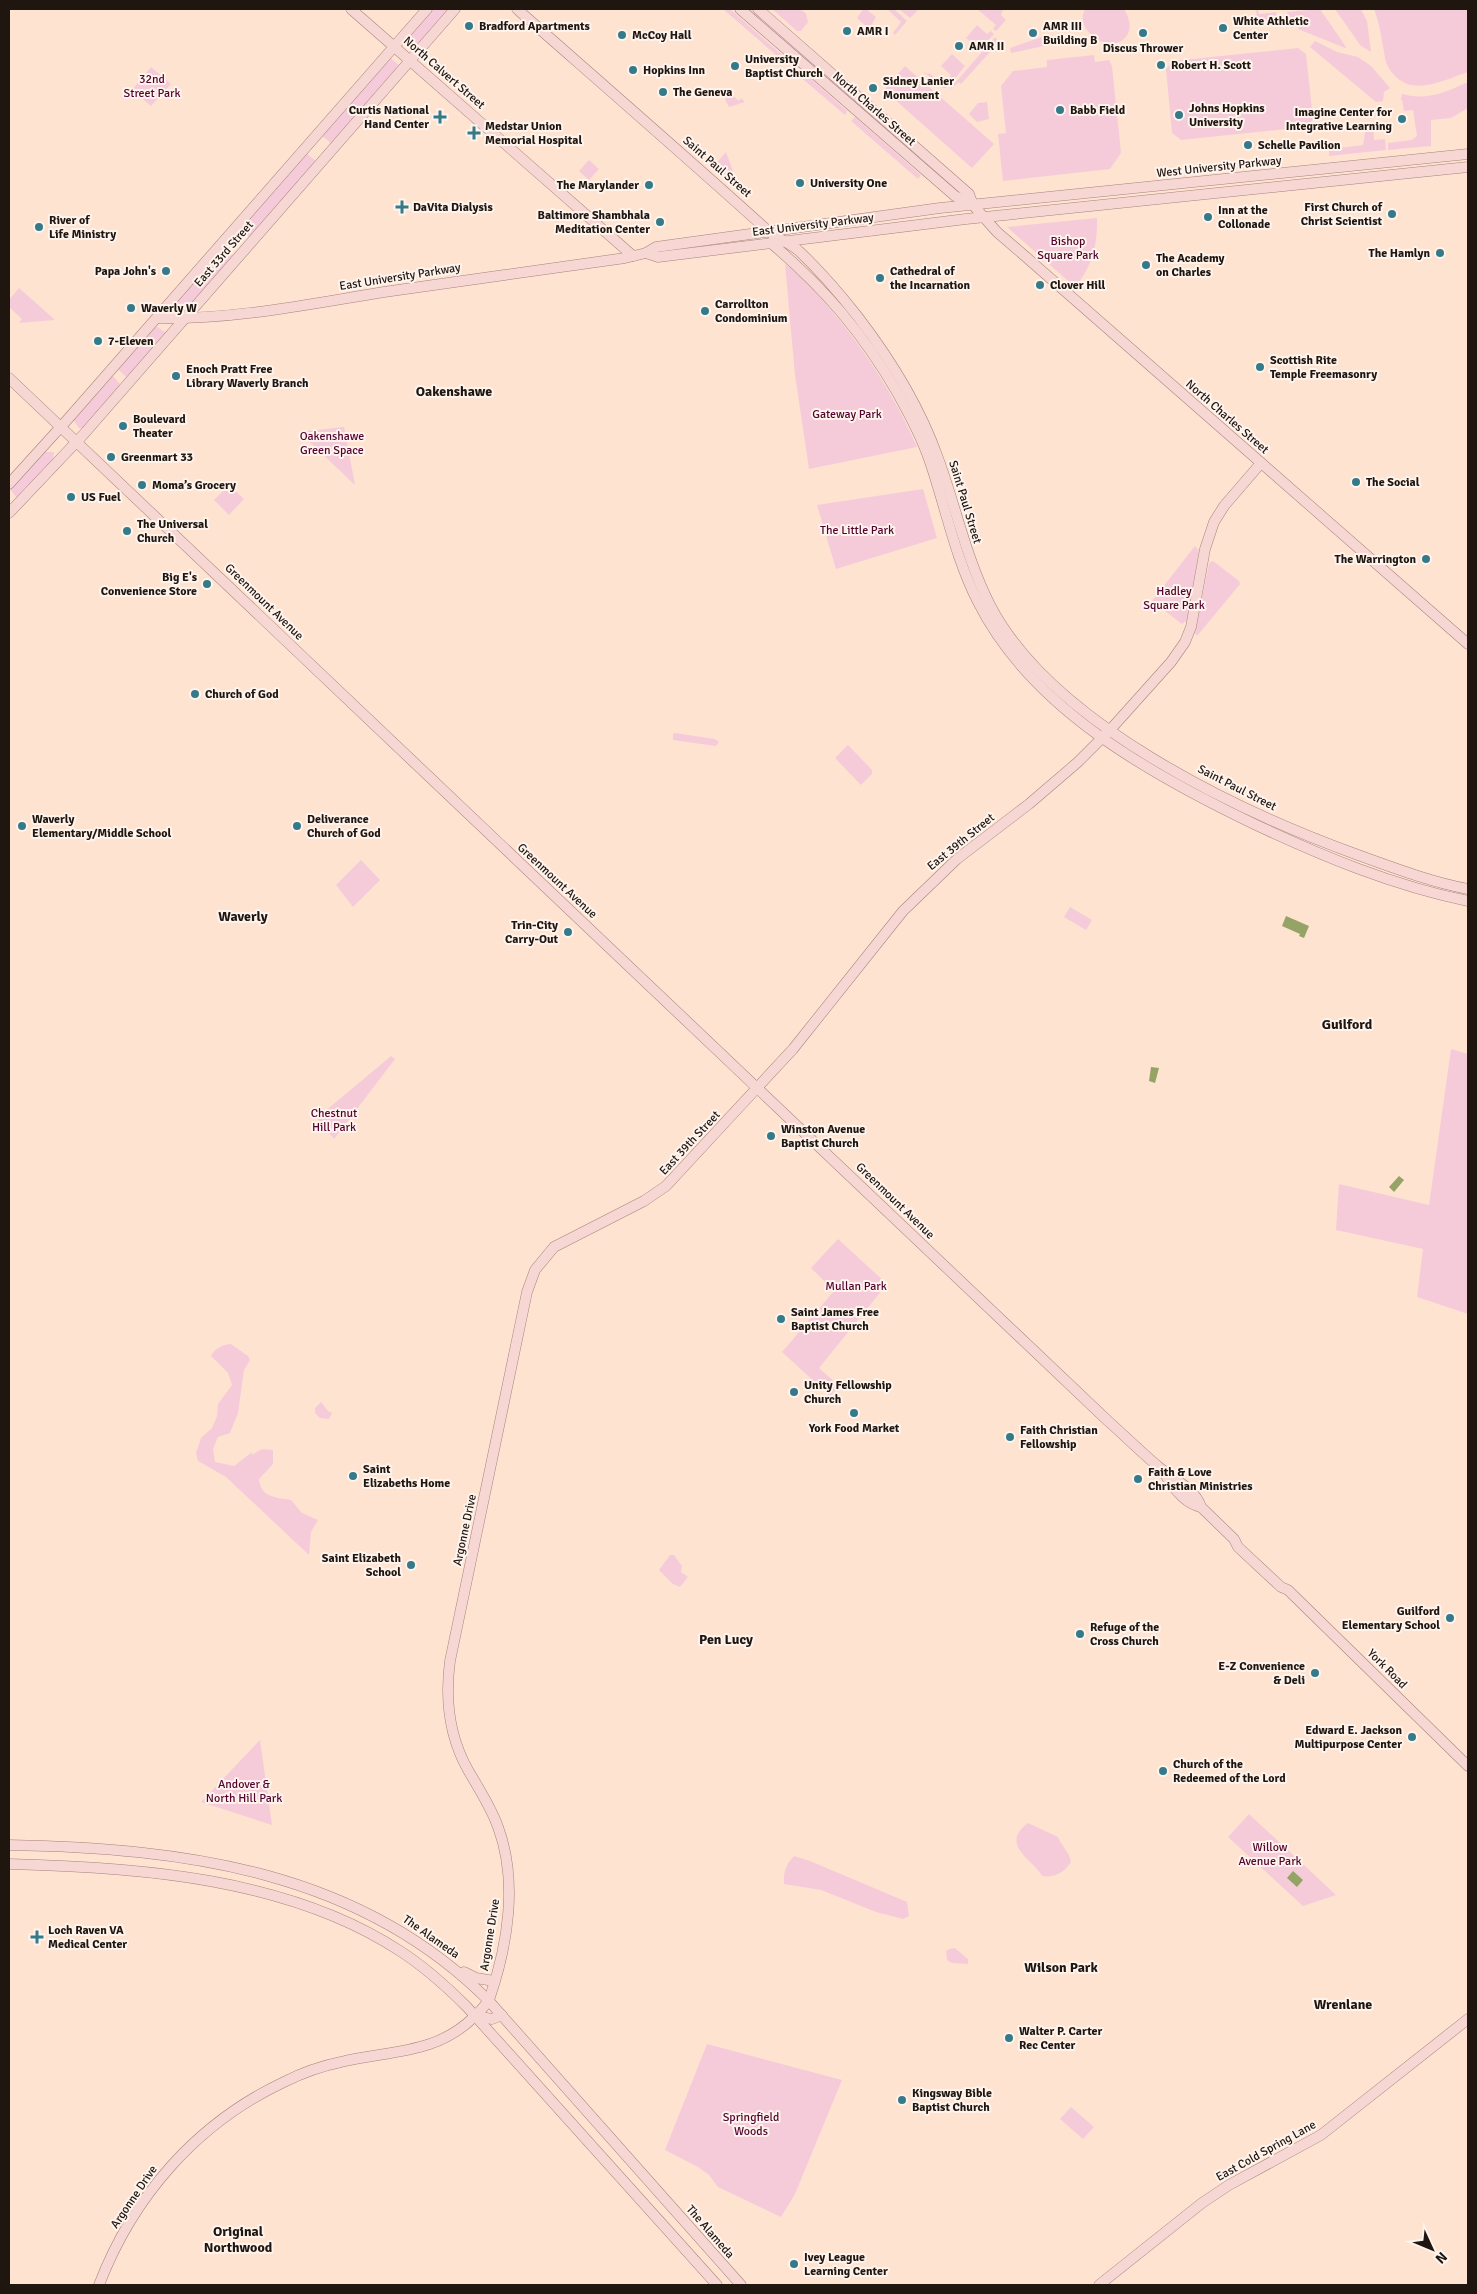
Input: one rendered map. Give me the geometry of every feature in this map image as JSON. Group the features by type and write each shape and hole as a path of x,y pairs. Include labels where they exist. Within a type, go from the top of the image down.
{"main road":[{"name":"North Calvert Street","path":"351,9 633,256"},
{"name":"East 33rd Street","path":"9,484 427,9"},
{"name":"East 33rd Street","path":"9,513 76,442 454,9"},
{"name":"Saint Paul Street","path":"517,9 733,198 767,231 786,241 815,267 856,314 876,341 908,393 939,461 966,547 982,587 1007,633 1037,670 1054,686 1138,762 1177,784 1279,836 1381,876 1468,901"},
{"name":"North Charles Street","path":"740,9 955,196 972,205 1019,251 1468,644"},
{"name":"North Charles Street","path":"758,9 969,194 972,205"},
{"name":"West University Parkway","path":"972,205 1468,154"},
{"name":"West University Parkway","path":"984,217 1468,167"},
{"name":"East University Parkway","path":"157,318 184,319 284,308 633,256 646,253 656,247 972,205"},
{"name":"East University Parkway","path":"646,253 658,257 984,217"},
{"name":"Saint Paul Street","path":"771,243 832,299 872,350 885,371 910,414 922,441 966,575 979,605 998,636 1022,666 1044,689 1107,734 1275,821 1336,847 1393,868 1450,886 1468,889"},
{"name":"Greenmount Avenue","path":"9,378 1089,1403"},
{"name":"East 39th Street","path":"557,1244 650,1198 666,1186 758,1088 823,1013 888,928 916,898 957,859 1065,774 1107,734 1171,662 1185,642 1194,617 1205,549 1214,522 1227,502 1261,463"},
{"name":"Argonne Drive","path":"99,2285 119,2240 153,2187 188,2147 230,2113 267,2090 315,2069 342,2061 414,2050 432,2045 458,2030 489,2001 507,1916 508,1861 494,1816 456,1745 451,1725 448,1681 450,1661 529,1283 541,1260 557,1244"},
{"name":"York Road","path":"1089,1403 1162,1469 1170,1482 1193,1506 1201,1507 1234,1539 1238,1547 1281,1587 1288,1590 1468,1766"},
{"name":"The Alameda","path":"9,1845 95,1847 144,1852 220,1865 276,1879 338,1899 379,1917 417,1940 452,1966 489,2001 740,2285"},
{"path":"9,1864 88,1866 152,1872 228,1886 305,1907 361,1929 399,1950 436,1978 476,2015 717,2285"},
{"path":"452,1966 476,1978 494,1981"},
{"path":"476,2015 492,2019 502,2015"},
{"name":"East Cold Spring Lane","path":"1099,2285 1202,2202 1234,2182 1321,2135 1468,2019"}],"green space":[{"path":"432,9 448,9 414,48 405,40"},
{"path":"723,9 730,9 788,60 784,62"},
{"path":"743,9 754,9 965,192 959,193"},
{"path":"772,9 799,9 806,13 808,22 801,31 797,31"},
{"path":"863,9 866,9 876,17 869,29 857,18"},
{"path":"887,9 894,9 907,21 895,35 893,33 901,22"},
{"path":"899,9 919,9 910,18"},
{"path":"977,9 1003,9 1001,15 1006,20 996,31 993,29 996,25"},
{"path":"1085,9 1124,9 1130,25 1124,39 1116,43 1098,40 1085,27 1083,18"},
{"path":"1320,9 1345,48 1298,29 1300,25 1289,24 1287,12"},
{"path":"1335,9 1361,9 1367,21 1371,52 1360,45"},
{"path":"1374,9 1468,9 1468,72 1441,82 1422,86 1404,83 1394,75 1386,63"},
{"path":"1256,10 1258,10 1259,14 1276,12 1277,25 1267,25 1262,22 1263,19 1257,20"},
{"path":"977,25 987,34 991,31 994,34 980,49 966,38"},
{"path":"1050,34 1053,44 1011,53 1010,48"},
{"path":"995,37 999,42 961,84 959,82 949,90"},
{"path":"1315,41 1337,52 1358,57 1371,66 1390,88 1384,92 1383,101 1376,102 1310,47"},
{"path":"1298,48 1306,54 1313,119 1306,127 1181,140 1172,133 1166,69 1173,61"},
{"path":"952,54 965,66 952,82 948,79 951,75 941,66"},
{"name":"Babb Field","path":"1094,55 1095,62 1109,60 1112,66 1121,153 1110,169 1003,181 998,134 1006,133 1001,86 1013,71 1047,67 1047,60"},
{"path":"389,57 399,65 331,143 321,135"},
{"path":"905,66 994,144 972,168 884,90"},
{"name":"32nd Street Park","path":"151,67 171,84 151,106 132,90"},
{"path":"801,70 847,111 845,115 797,74"},
{"path":"923,71 929,73 943,84 947,81 950,84 943,88"},
{"path":"1468,82 1468,108 1451,118 1431,120 1431,146 1388,150 1388,143 1412,140 1417,136 1413,110 1404,111 1401,100 1402,94 1428,96 1444,92"},
{"path":"726,93 730,93 739,101 741,98 745,102 729,107 725,100"},
{"path":"987,102 989,119 977,122 969,114 978,103"},
{"path":"855,117 921,175 918,179 851,121"},
{"path":"1373,125 1374,140 1385,139 1386,150 1329,156 1331,149 1363,145 1366,126"},
{"path":"726,152 738,185 736,189 712,168"},
{"path":"306,153 316,161 249,237 240,229"},
{"path":"589,160 599,169 589,180 579,171"},
{"name":"Bishop Square Park","path":"1097,218 1093,254 1086,271 1075,287 1007,227"},
{"path":"223,248 233,256 192,303 178,304 176,302"},
{"name":"Gateway Park","path":"785,264 796,272 838,318 864,353 898,408 917,447 809,469 795,375"},
{"path":"19,288 54,320 19,323 22,319 9,307 9,300"},
{"path":"156,326 166,333 127,378 118,369"},
{"path":"113,376 121,385 83,428 79,428 73,420"},
{"name":"Oakenshawe Green Space","path":"344,427 355,485 299,432"},
{"path":"44,452 54,452 53,460 17,498 9,488"},
{"path":"229,485 244,499 229,515 214,500"},
{"name":"The Little Park","path":"923,489 937,538 836,569 817,505"},
{"name":"Hadley Square Park","path":"1195,546 1199,551 1187,620 1182,624 1152,601"},
{"name":"Hadley Square Park","path":"1213,561 1239,581 1240,584 1197,636 1195,633 1209,563"},
{"path":"673,734 715,739 719,742 716,746 673,740"},
{"path":"848,745 872,770 872,774 861,785 835,758"},
{"path":"361,860 380,880 353,907 336,885"},
{"path":"1070,907 1092,920 1086,930 1064,917"},
{"path":"1451,1049 1468,1054 1468,1314 1417,1297 1423,1249 1336,1230 1339,1184 1429,1205"},
{"name":"Chestnut Hill Park","path":"391,1056 395,1059 334,1139 317,1118"},
{"name":"Mullan Park","path":"838,1239 887,1284 819,1368 839,1386 830,1396 782,1352 834,1291 811,1268"},
{"path":"231,1344 248,1356 250,1360 244,1370 238,1413 230,1433 218,1437 213,1449 215,1462 234,1466 252,1452 252,1455 262,1449 273,1450 273,1464 259,1479 260,1485 270,1496 291,1500 302,1513 318,1520 311,1532 309,1555 226,1477 198,1461 196,1453 201,1438 212,1428 217,1416 218,1404 232,1385 228,1373 211,1356 219,1347"},
{"path":"321,1402 332,1413 329,1419 320,1418 315,1413 315,1408"},
{"path":"670,1555 674,1555 682,1566 681,1572 688,1577 680,1587 673,1584 659,1570"},
{"name":"Andover & North Hill Park","path":"260,1740 272,1825 201,1802"},
{"name":"Willow Avenue Park","path":"1249,1814 1336,1895 1303,1906 1228,1837"},
{"path":"1028,1823 1058,1837 1071,1862 1062,1872 1051,1876 1042,1876 1021,1852 1017,1845 1017,1838 1020,1831"},
{"path":"794,1856 907,1902 909,1916 903,1919 876,1912 821,1890 784,1884 786,1869"},
{"path":"955,1948 968,1959 968,1964 952,1963 947,1960 946,1951"},
{"name":"Springfield Woods","path":"707,2044 842,2080 795,2194 781,2217 718,2187 709,2175 698,2167 665,2150"},
{"path":"1071,2107 1094,2127 1083,2139 1060,2119"}],"shaded area":[{"path":"1286,916 1309,926 1304,938 1299,936 1300,934 1282,926"},
{"path":"1151,1067 1159,1068 1155,1083 1149,1081"},
{"path":"1399,1176 1404,1180 1394,1192 1389,1187"},
{"path":"1293,1871 1303,1880 1297,1887 1287,1878"}],"place":[{"name":"Bradford Apartments","path":"469,26"},
{"name":"White Athletic Center","path":"1223,28"},
{"name":"AMR I","path":"847,31"},
{"name":"AMR III Building B","path":"1033,33"},
{"name":"Discus Thrower","path":"1143,33"},
{"name":"McCoy Hall","path":"622,35"},
{"name":"AMR II","path":"959,46"},
{"name":"Robert H. Scott","path":"1161,65"},
{"name":"University Baptist Church","path":"735,66"},
{"name":"Hopkins Inn","path":"633,70"},
{"name":"Sidney Lanier Monument","path":"873,88"},
{"name":"The Geneva","path":"663,92"},
{"name":"Babb Field","path":"1060,110"},
{"name":"Johns Hopkins University","path":"1179,115"},
{"name":"Curtis National Hand Center","path":"440,117"},
{"name":"Imagine Center for Integrative Learning","path":"1402,119"},
{"name":"Medstar Union Memorial Hospital","path":"474,133"},
{"name":"Schelle Pavilion","path":"1248,145"},
{"name":"University One","path":"800,183"},
{"name":"The Marylander","path":"649,185"},
{"name":"DaVita Dialysis","path":"402,207"},
{"name":"First Church of Christ Scientist","path":"1392,214"},
{"name":"Inn at the Collonade","path":"1208,217"},
{"name":"Baltimore Shambhala Meditation Center","path":"660,222"},
{"name":"River of Life Ministry","path":"39,227"},
{"name":"The Hamlyn","path":"1440,253"},
{"name":"The Academy on Charles","path":"1146,265"},
{"name":"Papa John's","path":"166,271"},
{"name":"Cathedral of the Incarnation","path":"880,278"},
{"name":"Clover Hill","path":"1040,285"},
{"name":"Waverly W","path":"131,308"},
{"name":"Carrollton Condominium","path":"705,311"},
{"name":"7-Eleven","path":"98,341"},
{"name":"Scottish Rite Temple Freemasonry","path":"1260,367"},
{"name":"Enoch Pratt Free Library Waverly Branch","path":"176,376"},
{"name":"Boulevard Theater","path":"123,426"},
{"name":"Greenmart 33","path":"111,457"},
{"name":"The Social","path":"1356,482"},
{"name":"Moma’s Grocery","path":"142,485"},
{"name":"US Fuel","path":"71,497"},
{"name":"The Universal Church","path":"127,531"},
{"name":"The Warrington","path":"1426,559"},
{"name":"Big E's Convenience Store","path":"207,584"},
{"name":"Church of God","path":"195,694"},
{"name":"Waverly Elementary/Middle School","path":"22,826"},
{"name":"Deliverance Church of God","path":"297,826"},
{"name":"Trin-City Carry-Out","path":"568,932"},
{"name":"Winston Avenue Baptist Church","path":"771,1136"},
{"name":"Saint James Free Baptist Church","path":"781,1319"},
{"name":"Unity Fellowship Church","path":"794,1392"},
{"name":"York Food Market","path":"854,1413"},
{"name":"Faith Christian Fellowship","path":"1010,1437"},
{"name":"Saint Elizabeths Home","path":"353,1476"},
{"name":"Faith & Love Christian Ministries","path":"1138,1479"},
{"name":"Saint Elizabeth School","path":"411,1565"},
{"name":"Guilford Elementary School","path":"1450,1618"},
{"name":"Refuge of the Cross Church","path":"1080,1634"},
{"name":"E-Z Convenience & Deli","path":"1315,1673"},
{"name":"Edward E. Jackson Multipurpose Center","path":"1412,1737"},
{"name":"Church of the Redeemed of the Lord","path":"1163,1771"},
{"name":"Loch Raven VA Medical Center","path":"37,1937"},
{"name":"Walter P. Carter Rec Center","path":"1009,2038"},
{"name":"Kingsway Bible Baptist Church","path":"902,2100"},
{"name":"Ivey League Learning Center","path":"794,2264"}],"district":[{"name":"Oakenshawe","path":"454,391"},
{"name":"Waverly","path":"243,916"},
{"name":"Guilford","path":"1347,1024"},
{"name":"Pen Lucy","path":"726,1639"},
{"name":"Wilson Park","path":"1061,1967"},
{"name":"Wrenlane","path":"1343,2004"},
{"name":"Original Northwood","path":"238,2240"}]}
